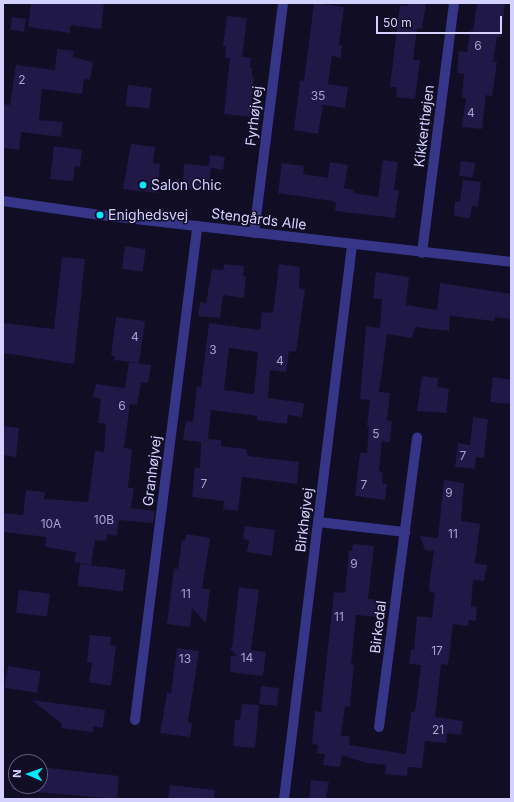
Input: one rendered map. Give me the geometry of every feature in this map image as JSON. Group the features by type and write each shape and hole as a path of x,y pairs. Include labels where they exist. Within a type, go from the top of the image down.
{"street":[{"name":"Fyrhøjvej","path":"254,233 283,3"},
{"name":"Kikkerthøjen","path":"422,253 454,3"},
{"name":"Stengårds Alle","path":"3,201 352,245 511,262"},
{"name":"Granhøjvej","path":"135,720 197,226"},
{"name":"Birkhøjvej","path":"284,799 352,245"},
{"name":"Birkedal","path":"379,727 417,437"},
{"path":"318,522 404,532"}],"building":[{"path":"31,3 104,3 101,29 70,25 70,33 28,27"},
{"path":"314,3 344,7 339,45 342,45 341,58 332,56 328,84 348,87 345,108 323,105 318,134 294,130 300,80 304,81"},
{"path":"408,3 426,3 422,29 417,28 413,60 420,60 415,99 396,97 397,87 390,87 400,5 407,6"},
{"path":"477,3 505,3 501,37 497,37 493,62 497,62 492,96 486,95 482,129 462,127 466,98 462,97 464,74 457,73 459,51 467,52 470,31 473,31"},
{"path":"227,16 247,18 242,57 251,58 250,68 252,68 252,77 254,77 250,117 224,114 230,58 225,58 226,46 223,46"},
{"path":"12,17 26,19 24,32 10,30"},
{"path":"57,49 74,51 73,57 93,62 90,80 84,79 82,94 42,89 39,120 63,122 61,137 21,132 19,150 3,148 3,104 10,105 16,65 55,70"},
{"path":"128,85 152,88 149,109 125,106"},
{"path":"131,144 155,147 153,163 160,164 157,193 123,189"},
{"path":"54,146 82,150 80,167 75,166 73,181 50,179"},
{"path":"210,155 225,157 223,170 211,168 208,191 183,188 184,164 209,166"},
{"path":"383,160 398,162 394,190 399,190 395,218 335,211 336,203 332,201 278,193 282,163 304,166 303,174 328,178 330,162 348,165 344,188 354,190 353,193 378,197"},
{"path":"461,161 475,163 473,178 459,176"},
{"path":"463,180 481,182 478,207 472,206 470,218 454,216 455,201 460,202"},
{"path":"125,246 146,249 143,272 122,269"},
{"path":"62,257 85,259 74,364 3,353 3,323 54,329"},
{"path":"224,264 244,266 243,276 246,277 244,298 223,295 220,318 198,316 200,302 206,303 212,269 223,270"},
{"path":"279,264 300,267 299,288 305,289 296,352 289,351 286,372 270,370 268,398 304,403 302,417 288,415 287,424 257,420 257,416 211,410 208,439 221,440 221,446 246,449 248,456 299,462 297,484 242,477 238,511 223,509 224,501 192,497 195,467 200,468 201,442 183,440 186,421 193,422 197,386 201,387 209,323 260,330 262,312 273,313","holes":["229,348 258,352 254,394 224,390"]},
{"path":"376,272 409,277 406,305 437,310 440,283 511,294 511,319 495,317 494,321 450,316 449,331 415,327 412,338 387,334 379,392 390,393 387,420 392,421 390,442 382,441 379,470 383,474 382,483 387,484 385,500 355,496 360,453 367,453 369,426 367,426 370,400 360,399 366,326 380,328 382,299 373,298"},
{"path":"116,317 145,321 139,363 114,360 115,356 111,356"},
{"path":"129,362 151,365 148,383 141,382 137,405 130,404 124,448 132,449 128,488 134,488 131,508 155,511 153,523 119,520 117,536 107,534 106,541 95,540 91,565 74,562 76,552 45,547 46,537 3,532 3,513 23,515 26,490 45,492 44,499 88,502 95,451 104,452 106,424 98,423 101,399 93,397 96,384 125,388"},
{"path":"422,376 438,378 437,387 449,389 446,413 417,411"},
{"path":"493,377 511,380 511,404 490,402"},
{"path":"473,417 488,419 484,458 476,457 475,469 455,467 458,443 470,445"},
{"path":"3,426 19,428 16,457 3,455"},
{"path":"444,480 464,483 461,521 480,524 475,563 487,565 484,581 473,580 471,606 477,607 476,621 469,620 468,626 453,624 448,665 441,664 435,717 463,721 461,735 447,733 446,743 425,741 422,768 408,767 407,776 385,774 386,765 366,763 342,755 340,767 323,765 325,754 317,753 318,745 312,744 315,711 321,712 334,592 345,593 349,551 352,551 353,544 374,546 368,599 379,600 376,617 356,615 351,665 354,665 350,707 345,706 341,736 350,736 349,745 406,754 411,712 415,712 421,665 409,664 411,649 414,650 417,616 432,618 435,593 430,592 429,585 434,551 425,550 420,536 438,538"},
{"path":"245,526 275,530 272,556 247,552 249,540 243,539"},
{"path":"186,534 210,538 202,589 210,589 206,623 192,608 190,627 167,624 174,568 178,569 182,540 185,541"},
{"path":"80,564 126,570 123,591 77,586"},
{"path":"239,587 259,590 251,650 266,652 263,676 230,672 231,656 237,656 229,647 232,648"},
{"path":"19,590 50,594 47,617 16,613"},
{"path":"90,635 111,637 110,645 116,646 111,686 89,682 92,663 87,662"},
{"path":"177,648 199,651 188,722 192,723 190,737 160,733 167,693 171,693"},
{"path":"8,666 41,671 37,693 5,688"},
{"path":"261,686 279,688 277,706 259,704"},
{"path":"32,700 105,710 103,728 93,726 93,732 61,728 62,724"},
{"path":"242,704 259,705 255,748 233,746 235,720 240,720"},
{"path":"48,768 119,776 117,799 48,793"},
{"path":"311,780 329,782 326,799 309,799"},
{"path":"170,785 215,790 214,799 168,799"}],"place":[{"name":"Salon Chic","path":"143,185"},
{"name":"Enighedsvej","path":"100,215"}]}
